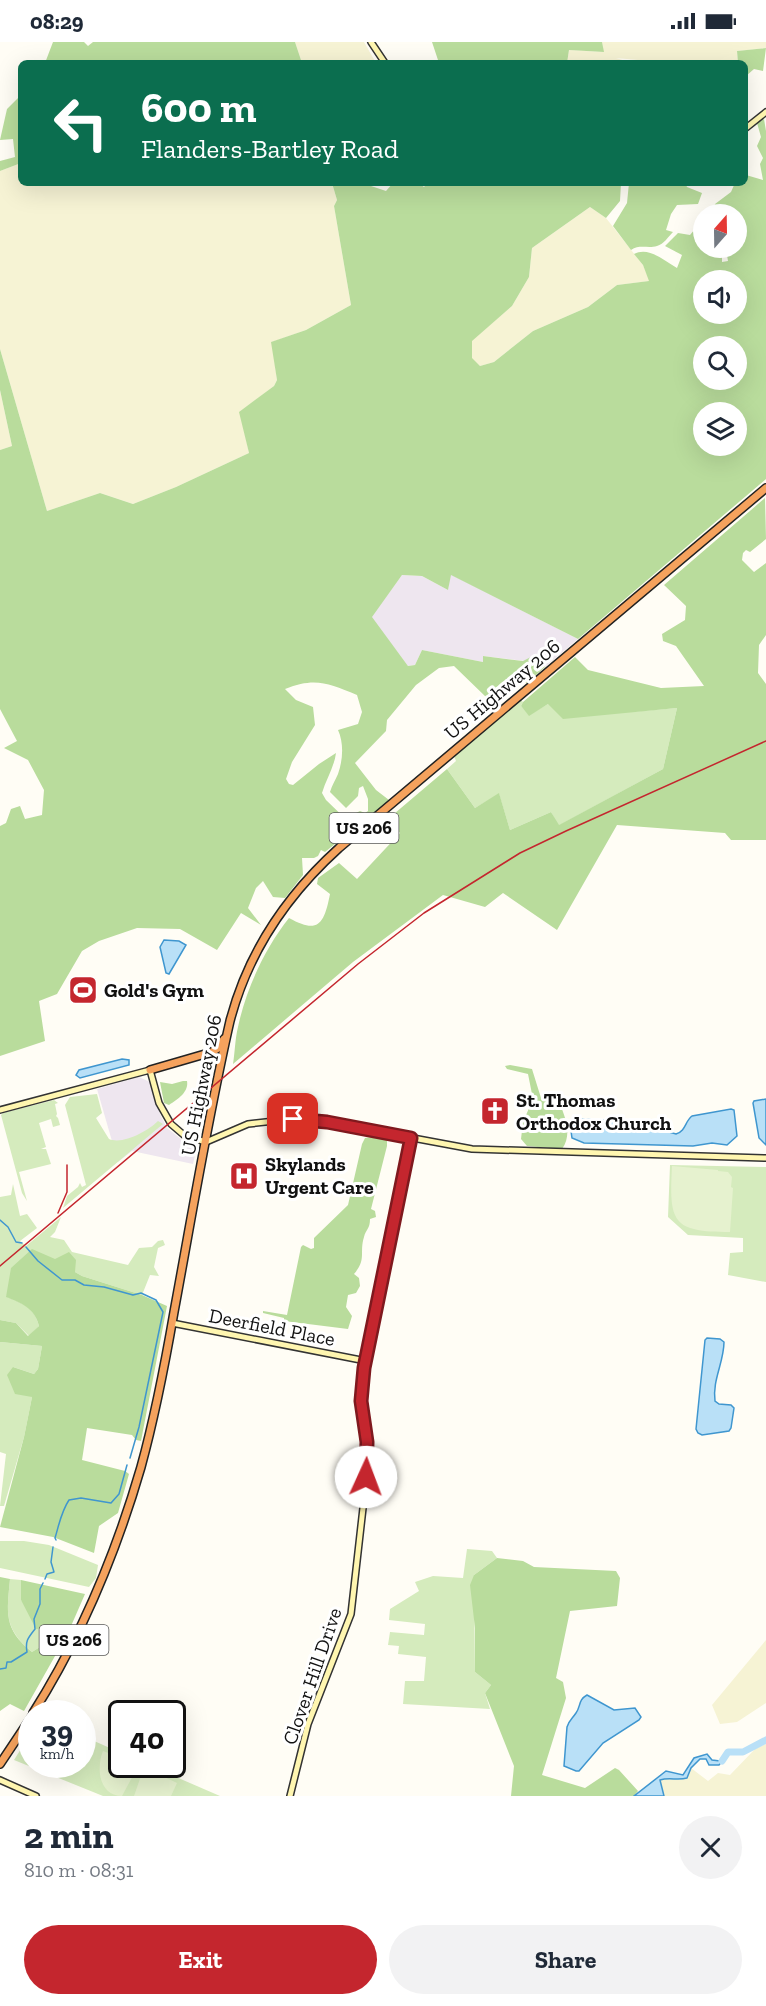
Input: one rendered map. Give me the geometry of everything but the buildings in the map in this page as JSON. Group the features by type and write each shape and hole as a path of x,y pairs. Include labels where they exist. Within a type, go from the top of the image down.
{"highway":[{"name":"US Highway 206","path":"40,1700 83,1621 124,1521 154,1418 226,1037 239,990 261,943 286,904 320,866 766,488"},
{"path":"150,1070 212,1052 226,1037"},
{"name":"US Highway 206","path":"0,1764 18,1736"}],"street":[{"path":"371,42 383,60"},
{"path":"748,126 766,112"},
{"path":"0,1110 150,1070 159,1104 171,1124 181,1134 206,1142 248,1124 288,1119 327,1122 472,1149 766,1158"},
{"name":"Clover Hill Drive","path":"290,1796 310,1718 348,1625 352,1608 368,1464 361,1401 366,1361 411,1138"},
{"name":"Deerfield Place","path":"172,1323 366,1361"},
{"path":"0,1780 36,1796"}],"shaded area":[{"path":"295,42 364,42 374,60 301,60"},
{"path":"602,42 766,42 766,48 737,51 738,60 616,58 622,60 567,60 569,50 603,52"},
{"path":"18,164 18,186 333,186 337,200 334,206 351,305 306,330 272,342 277,380 274,386 240,412 249,453 133,504 100,493 47,511 0,349 0,171"},
{"path":"590,207 606,218 643,265 650,281 617,285 588,307 533,331 494,362 480,366 472,359 471,341 512,306 529,277 532,248"},
{"path":"0,390 12,446 0,450"},
{"path":"450,574 578,639 545,667 542,663 483,656 483,662 422,650 415,665 408,666 371,617 402,575 422,576 448,590"},
{"path":"139,1077 150,1082 167,1128 181,1139 197,1146 193,1164 132,1151 118,1162 97,1089"},
{"path":"766,1640 766,1703 737,1722 720,1724 712,1705"},
{"path":"766,1744 766,1796 664,1796 660,1780 670,1777 680,1780 691,1768 708,1781 718,1773 730,1775 755,1749"}],"green space":[{"path":"53,42 84,42 88,46 93,42 295,42 301,60 46,60"},
{"path":"432,42 602,42 604,52 569,50 567,60 438,60"},
{"path":"766,48 763,71 754,69 748,74 748,60 738,60 737,51"},
{"path":"18,98 18,164 0,171 0,161 15,157 13,139 0,140 7,109"},
{"path":"764,119 766,131 766,479 578,639 451,575 448,590 422,576 402,575 372,617 408,666 415,665 422,650 483,662 483,656 523,661 531,657 545,667 527,683 515,678 506,679 489,694 488,699 454,666 439,668 416,685 387,720 386,731 355,763 376,790 389,800 359,825 352,815 360,811 365,813 368,811 368,799 363,786 359,788 358,796 346,808 330,792 342,757 338,730 358,724 362,712 357,695 338,687 313,682 285,689 296,700 313,707 315,725 292,762 286,779 289,784 293,785 336,753 322,793 326,800 355,828 325,852 321,850 318,856 302,858 303,875 285,898 273,897 263,881 256,888 248,908 261,925 241,913 217,950 180,929 137,928 99,941 82,951 57,994 39,1001 45,1041 0,1056 0,826 6,823 11,809 20,806 25,819 42,815 44,790 28,760 4,748 17,741 0,709 0,450 12,446 0,390 0,349 47,511 100,493 133,504 249,453 239,412 274,386 277,380 271,342 306,330 351,305 334,206 337,200 333,186 371,186 386,191 390,186 621,186 620,201 606,218 590,207 532,248 529,277 512,306 472,341 472,358 480,366 494,362 533,331 588,307 617,285 649,281 643,265 634,254 651,253 677,268 682,255 665,246 678,233 690,235 693,231 693,258 722,258 722,262 728,261 728,258 747,258 747,204 715,204 731,192 734,186 748,186 748,176 763,180 760,164 763,158 757,146 761,137 757,123"},
{"path":"629,186 686,186 702,193 698,204 677,205 671,214 666,230 673,232 657,246 638,247 631,250 613,226 627,203"},
{"path":"765,498 766,539 750,552 746,550 742,560 754,572 766,563 766,635 759,645 758,673 766,684 766,840 731,840 725,833 617,825 557,930 503,893 485,907 443,895 353,962 233,1064 237,1032 246,998 264,956 280,930 289,918 307,925 318,924 325,913 330,894 317,884 318,878 339,863 357,879 400,833 388,819 447,769 475,808 499,793 510,830 551,812 559,825 663,769 677,708 563,719 548,704 529,716 521,706 575,657 588,670 661,688 704,686 676,646 663,641 662,634 685,620 686,606 664,585"},
{"path":"521,700 523,702 521,706 529,715 548,704 630,712 677,708 663,769 558,826 551,812 510,830 499,794 475,808 447,769 456,761 454,756"},
{"path":"505,1066 532,1069 541,1098 560,1104 566,1121 567,1133 562,1149 527,1146 521,1139 523,1122 533,1099 528,1074 507,1069"},
{"path":"187,1081 187,1085 182,1095 169,1105 164,1103 160,1082 172,1084"},
{"path":"97,1094 102,1113 96,1118 109,1139 128,1139 142,1133 158,1121 163,1124 63,1208 67,1196 80,1183 82,1187 86,1185 65,1105 70,1097"},
{"path":"54,1100 58,1103 55,1104 56,1116 60,1125 53,1127 51,1119 39,1123 46,1147 41,1149 46,1149 51,1164 19,1172 27,1201 22,1193 1,1115"},
{"path":"365,1138 387,1139 387,1146 371,1209 375,1211 376,1217 370,1219 360,1264 354,1274 359,1278 360,1286 356,1293 348,1295 346,1307 352,1316 348,1329 284,1321 284,1318 263,1313 263,1311 287,1315 301,1247 303,1245 314,1248 314,1238 348,1205 362,1144"},
{"path":"670,1165 766,1167 766,1282 728,1275 730,1253 743,1252 743,1238 688,1235 668,1217"},
{"path":"672,1166 728,1172 732,1177 731,1187 733,1188 730,1232 696,1230 685,1226 678,1220 672,1200"},
{"path":"13,1184 20,1216 27,1214 37,1228 20,1241 26,1246 61,1217 55,1232 50,1237 64,1240 72,1252 128,1265 139,1248 152,1247 158,1241 163,1240 165,1245 158,1248 154,1267 159,1276 150,1275 142,1295 75,1272 6,1296 27,1306 37,1319 39,1326 29,1336 16,1323 0,1320 0,1197 11,1195"},
{"path":"32,1249 55,1259 69,1252 76,1260 75,1272 82,1276 142,1295 167,1306 141,1441 136,1440 132,1435 87,1428 82,1460 129,1474 118,1513 99,1526 94,1553 53,1537 0,1527 32,1397 15,1394 7,1375 13,1367 34,1374 38,1369 42,1346 0,1342 0,1320 16,1323 28,1336 39,1326 31,1310 6,1297 11,1268"},
{"path":"0,1342 42,1346 38,1369 34,1374 13,1367 32,1397 24,1437 4,1506 0,1506 6,1454 0,1452"},
{"path":"0,1541 24,1541 49,1545 98,1565 96,1578 89,1587 0,1568"},
{"path":"467,1549 492,1551 497,1558 474,1575 475,1672 491,1685 485,1693 490,1709 403,1704 405,1681 424,1681 426,1657 398,1654 399,1646 388,1645 390,1632 424,1635 425,1624 389,1620 390,1609 419,1591 415,1582 433,1576 463,1578"},
{"path":"497,1558 523,1561 534,1567 616,1571 620,1578 617,1606 570,1611 556,1678 563,1682 566,1698 542,1775 585,1788 615,1768 638,1791 634,1796 511,1796 514,1766 485,1693 491,1685 475,1672 475,1628 470,1585 474,1575"},
{"path":"0,1577 10,1579 8,1611 12,1627 16,1636 32,1652 51,1640 55,1634 49,1629 36,1629 21,1600 21,1580 85,1594 68,1633 30,1700 18,1700 18,1708 10,1704 0,1711"},
{"path":"10,1579 21,1580 21,1600 56,1634 32,1652 16,1635 9,1619"},
{"path":"96,1742 108,1747 108,1778 178,1778 220,1796 103,1796 58,1778 96,1778"},
{"path":"103,1751 108,1753 108,1778 132,1778 122,1796 114,1795 104,1786 100,1773"},
{"path":"140,1778 167,1778 177,1783 171,1796 134,1796"}],"water":[{"path":"164,940 179,941 186,945 169,974 166,973 160,947"},
{"path":"122,1059 129,1060 129,1065 80,1078 76,1075 79,1070"},
{"path":"766,1099 766,1145 759,1138 753,1103"},
{"path":"734,1110 737,1136 727,1145 584,1143 572,1138 572,1120 577,1119 607,1120 623,1125 647,1126 676,1134 682,1131 692,1116"},
{"path":"707,1338 720,1339 724,1342 715,1386 715,1401 734,1408 729,1431 702,1435 696,1429"},
{"path":"587,1695 614,1710 635,1708 641,1717 603,1743 579,1771 576,1771 564,1766 567,1727 582,1699"},
{"path":"707,1754 712,1760 720,1761 727,1755 719,1765 709,1765 706,1759 700,1759 691,1768 687,1778 660,1780 664,1796 634,1796 666,1771 683,1775 694,1758"}],"waterway":[{"path":"0,1220 8,1227 16,1242 22,1243"},
{"path":"26,1247 38,1261 62,1280 75,1280 84,1285 104,1287 133,1295 141,1293 156,1300 163,1312 139,1427 130,1458"},
{"path":"56,1540 60,1519 69,1500 81,1498 111,1503 119,1494 127,1465"},
{"path":"45,1579 47,1574 54,1572 51,1562 53,1547"},
{"path":"0,1669 6,1668 7,1662 27,1652 26,1645 35,1629 34,1619 40,1604 40,1589 43,1583"},
{"path":"722,1761 728,1752 743,1752 766,1740"}],"railway":[{"path":"0,1266 358,964 424,913 520,853 766,741"},
{"path":"58,1213 67,1192 67,1165"}],"place":[{"name":"Gold's Gym","path":"83,990"},
{"name":"St. Thomas Orthodox Church","path":"495,1111"},
{"name":"Skylands Urgent Care","path":"244,1176"}],"route":[{"path":"293,1119 327,1122 411,1138 364,1368 361,1401 367,1442 366,1477"}]}
